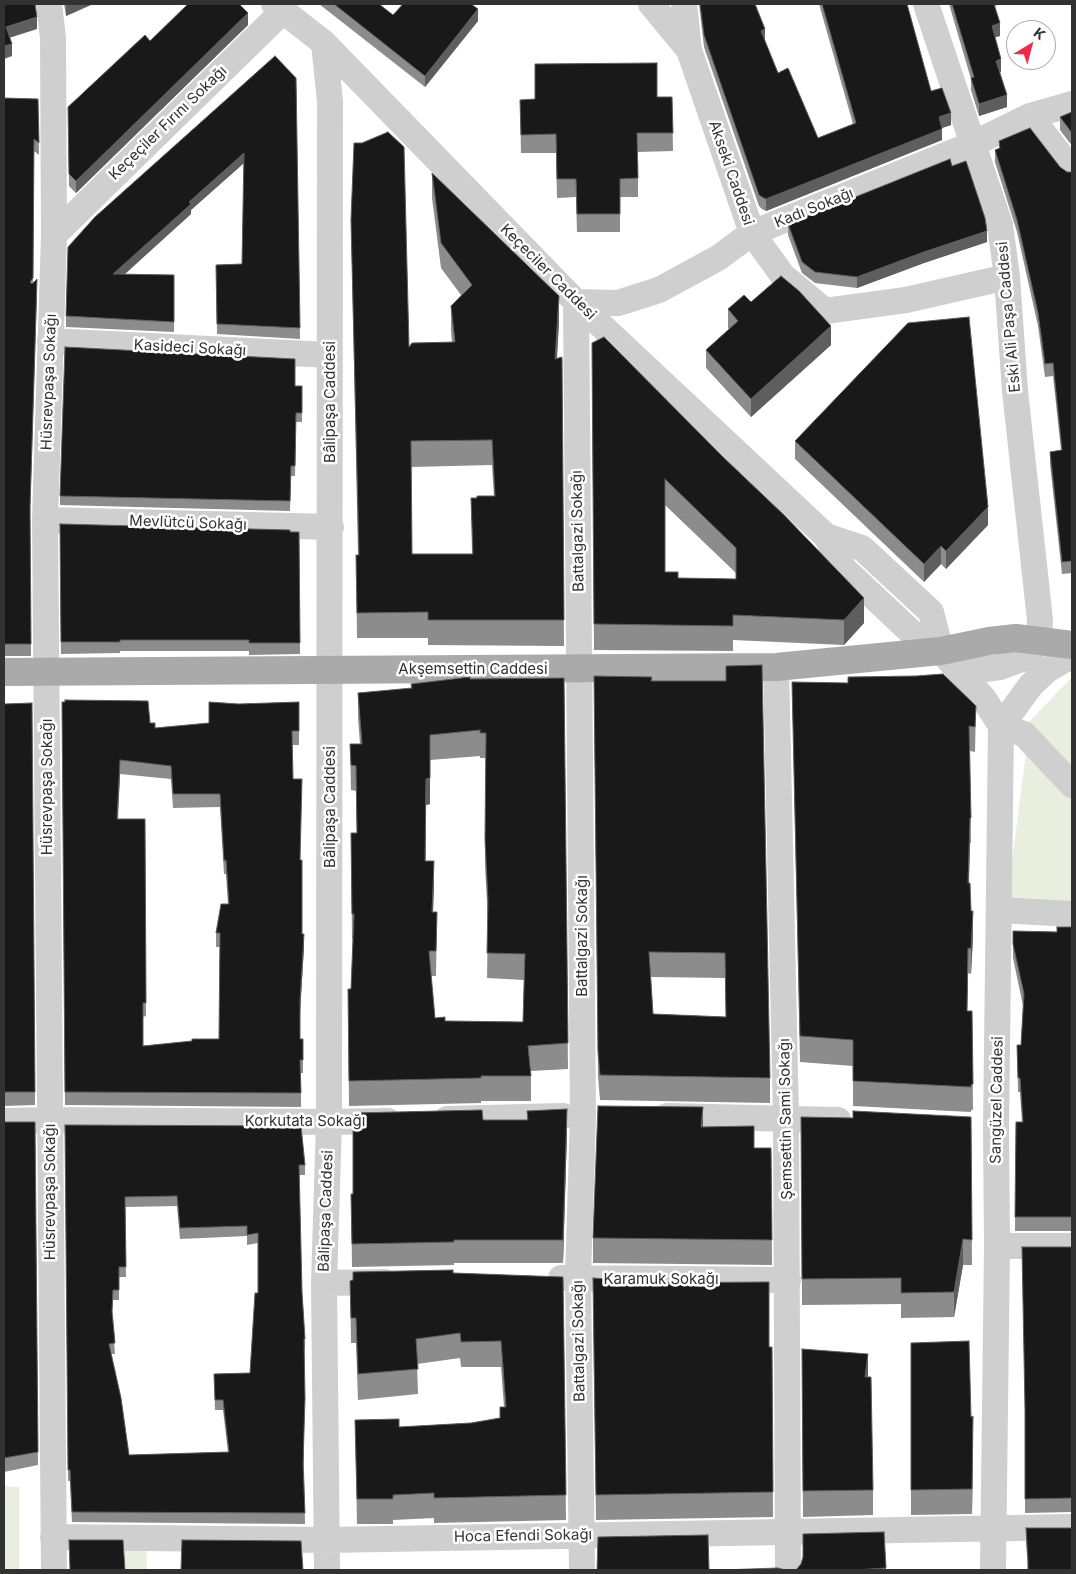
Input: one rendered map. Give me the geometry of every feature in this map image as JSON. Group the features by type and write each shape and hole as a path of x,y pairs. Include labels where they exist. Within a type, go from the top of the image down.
{"main road":[{"name":"Akşemsettin Caddesi","path":"4,672 776,667 941,651 989,641 1016,638 1072,644"}],"street":[{"name":"Hüsrevpaşa Sokağı","path":"49,4 53,38 54,235 45,520 52,1537 54,1570"},
{"path":"650,4 689,50"},
{"name":"Akseki Caddesi","path":"684,4 689,50 752,233 783,276 825,311 906,300 1007,277"},
{"name":"Eski Ali Paşa Caddesi","path":"926,4 1000,225 1007,277 1015,392 1040,620 1039,640"},
{"name":"Keçeçiler Fırını Sokağı","path":"54,235 278,7"},
{"name":"Keçeciler Caddesi","path":"278,7 324,43 576,302 826,536 844,569 911,632 941,651"},
{"name":"Bâlipaşa Caddesi","path":"324,43 330,102 329,1122 324,1283 327,1570"},
{"name":"Kadı Sokağı","path":"576,302 618,303 659,290 718,258 752,233 973,144 1030,116 1072,104"},
{"path":"1030,116 1072,170"},
{"name":"Battalgazi Sokağı","path":"576,302 579,668 593,1115 578,1278 582,1570"},
{"name":"Kasideci Sokağı","path":"50,341 329,355"},
{"name":"Mevlütcü Sokağı","path":"45,520 330,527"},
{"path":"941,651 984,699 1001,726 1024,734 1072,784"},
{"path":"1001,726 1031,685 1046,671 1064,660 1072,658"},
{"name":"Şemsettin Sami Sokağı","path":"776,667 786,1118 788,1570"},
{"name":"Sangüzel Caddesi","path":"993,1570 997,1246 986,1128 1000,910 1001,726"},
{"path":"1000,910 1072,914"},
{"name":"Korkutata Sokağı","path":"4,1122 50,1120 329,1122 593,1115"},
{"path":"641,1116 786,1118 866,1122"},
{"path":"997,1246 1072,1246"},
{"name":"Karamuk Sokağı","path":"539,1279 788,1280"},
{"path":"324,1283 412,1281"},
{"name":"Hoca Efendi Sokağı","path":"52,1537 327,1540 1072,1527"}],"green space":[{"path":"1072,677 1072,905 1007,901 1030,721"},
{"path":"4,1486 19,1487 19,1569 15,1570 4,1570"},
{"path":"146,1541 147,1570 104,1570 105,1542"}],"building":[{"path":"4,4 35,4 37,17 6,27 12,44 4,46"},
{"path":"188,4 239,4 248,13 76,181 69,174 68,107 145,35 150,41"},
{"path":"334,4 379,4 393,15 403,4 471,4 478,9 425,76"},
{"path":"700,4 755,4 765,29 761,31 778,73 788,68 818,138 856,123 822,4 907,4 931,91 942,88 951,113 939,117 942,129 766,199 759,195 704,35"},
{"path":"952,4 994,4 1000,23 992,26 1001,59 996,61 1007,95 979,104 971,78 974,77"},
{"path":"275,56 296,78 300,328 217,324 216,265 242,264 244,153 189,202 191,204 113,274 174,275 174,322 66,316 68,247 95,217"},
{"path":"657,63 657,97 672,97 673,133 637,133 638,178 620,179 620,214 577,214 576,179 557,179 556,134 521,135 520,100 535,99 535,64"},
{"path":"4,98 38,99 39,143 34,139 33,278 30,282 32,284 37,279 30,507 31,644 4,644"},
{"path":"1072,112 1072,133 1060,117"},
{"path":"1030,128 1060,167 1067,172 1072,172 1072,561 1062,562 1050,452 1062,450 1053,363 1045,364 1038,313 1017,220 995,150 1000,148 999,141"},
{"path":"388,132 404,147 409,347 412,343 455,342 451,306 472,285 441,243 432,173 559,296 555,359 562,357 564,620 428,620 428,612 357,613 356,555 359,555 351,220 354,143 362,143","holes":["492,440 495,496 471,498 473,554 412,554 411,441"]},
{"path":"950,159 952,166 966,161 985,218 987,231 857,277 815,272 802,262 788,224"},
{"path":"781,276 799,291 831,326 751,399 706,350 738,321 728,309 744,295 751,302"},
{"path":"969,317 988,507 946,551 941,546 924,564 795,441 908,323"},
{"path":"604,337 723,457 784,515 864,598 844,620 733,615 733,626 594,624 592,343","holes":["665,479 736,548 736,579 678,578 678,572 665,572"]},
{"path":"65,347 295,359 295,386 302,386 302,413 296,413 295,466 291,466 290,501 60,496"},
{"path":"60,524 290,530 290,532 299,532 300,643 249,643 249,640 61,642"},
{"path":"762,665 770,1078 600,1075 598,1051 594,676 652,677 651,681 726,681 726,666","holes":["649,952 725,953 726,1017 653,1014"]},
{"path":"943,674 976,706 975,727 969,726 971,818 968,883 970,883 971,911 973,911 971,949 968,948 967,1011 972,1011 973,1084 971,1087 853,1081 853,1040 800,1036 792,682 848,683 848,677"},
{"path":"470,677 470,679 564,678 568,1043 528,1046 531,1076 349,1081 348,989 351,989 354,914 352,914 351,833 357,833 356,766 351,765 350,744 362,744 358,693 412,688 411,684","holes":["480,730 480,733 486,733 487,953 525,954 523,1022 445,1021 445,1017 435,1018 429,951 436,951 437,912 432,912 434,861 425,861 426,779 430,778 430,735"]},
{"path":"65,700 148,701 150,723 155,723 155,728 209,723 209,702 239,704 299,702 299,731 292,731 293,779 302,779 300,860 302,860 302,934 304,934 300,1001 300,1039 303,1039 303,1060 300,1060 301,1093 65,1092 62,702 65,702","holes":["120,760 171,766 173,794 220,794 229,904 221,904 216,933 220,933 219,1039 192,1039 192,1041 143,1046 143,1003 146,1003 145,819 117,819"]},
{"path":"32,703 35,1092 4,1092 4,704"},
{"path":"1057,927 1072,927 1072,1217 1015,1217 1016,1122 1023,1122 1020,1078 1018,1078 1017,1045 1021,1045 1024,994 1013,944 1013,931 1057,932"},
{"path":"598,1106 703,1107 701,1127 754,1126 754,1148 771,1148 772,1240 593,1238"},
{"path":"567,1109 563,1240 454,1240 454,1242 352,1244 353,1113 482,1110 483,1120 528,1120 527,1111"},
{"path":"853,1111 971,1117 972,1240 963,1239 954,1292 901,1293 901,1278 802,1279 801,1117 853,1118"},
{"path":"4,1122 35,1122 38,1452 4,1458"},
{"path":"65,1125 301,1126 305,1165 299,1165 305,1339 303,1464 305,1513 72,1512 70,1470 68,1470","holes":["177,1196 180,1228 247,1226 247,1235 258,1233 258,1293 255,1293 250,1373 214,1374 215,1400 223,1400 229,1452 129,1455 121,1398 109,1344 115,1343 112,1311 113,1290 119,1290 119,1267 126,1267 125,1197"]},
{"path":"1022,1247 1072,1247 1072,1498 1025,1499"},
{"path":"453,1270 453,1273 563,1277 566,1495 434,1498 434,1493 393,1495 393,1499 357,1499 355,1420 399,1419 399,1427 471,1423 500,1418 500,1407 506,1407 501,1341 461,1342 460,1333 416,1339 418,1369 358,1374 356,1318 351,1318 350,1281 353,1280 353,1272"},
{"path":"593,1278 621,1280 621,1283 769,1282 769,1347 772,1347 773,1492 596,1495"},
{"path":"969,1341 971,1417 973,1416 972,1489 911,1490 911,1343"},
{"path":"802,1349 868,1354 865,1377 871,1377 873,1490 803,1491"},
{"path":"1026,1528 1072,1528 1072,1570 1028,1570"},
{"path":"884,1532 886,1568 796,1570 801,1564 803,1557 803,1534"},
{"path":"708,1535 709,1570 597,1570 598,1537"},
{"path":"69,1540 123,1540 125,1570 70,1570"},
{"path":"182,1540 301,1541 303,1570 181,1570"},
{"path":"778,1568 785,1570 722,1570"}]}
